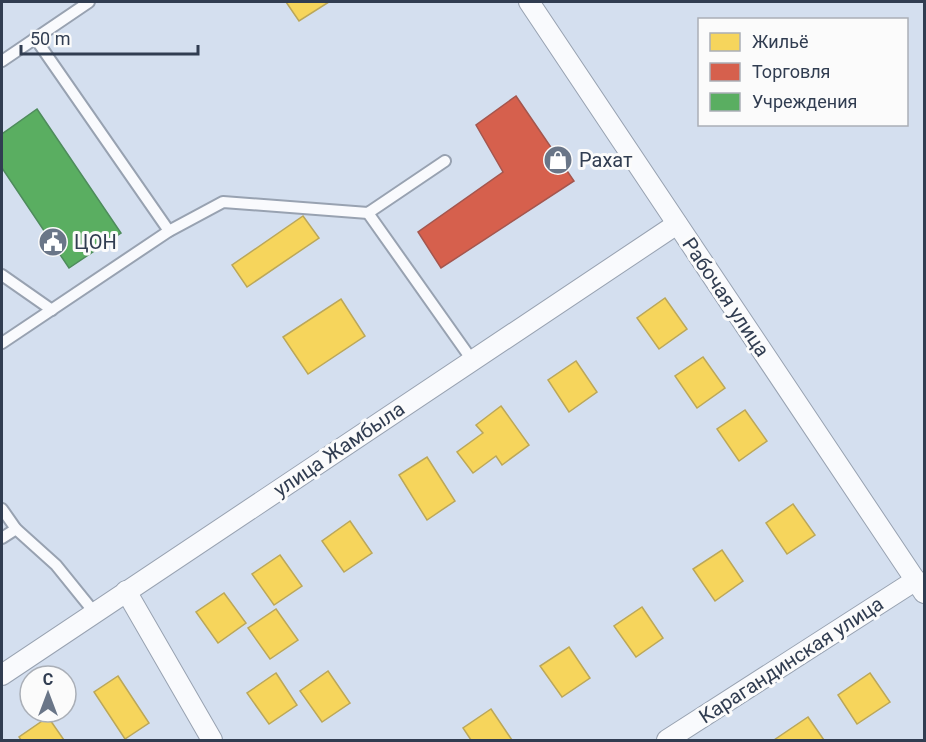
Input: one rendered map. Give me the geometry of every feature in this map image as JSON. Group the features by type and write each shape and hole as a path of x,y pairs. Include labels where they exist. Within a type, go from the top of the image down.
{"street":[{"name":"Рабочая улица","path":"529,2 920,586"},
{"name":"улица Жамбыла","path":"2,675 677,224"},
{"name":"Карагандинская улица","path":"667,741 920,586"},
{"path":"126,591 212,741"}],"lane":[{"path":"2,61 89,2"},
{"path":"35,38 169,231"},
{"path":"2,343 169,231 224,202 369,213 445,161"},
{"path":"369,213 472,360"},
{"path":"2,275 52,310"},
{"path":"2,509 16,529 56,565 94,612"},
{"path":"2,538 16,529"}],"building: Жильё":[{"path":"286,2 329,2 299,21"},
{"path":"303,216 319,238 247,287 232,265"},
{"path":"665,298 687,329 659,349 637,318"},
{"path":"341,299 365,336 308,374 283,337"},
{"path":"703,357 725,388 697,408 675,376"},
{"path":"576,361 597,392 569,412 548,380"},
{"path":"501,406 529,445 502,465 496,456 473,473 457,452 483,433 476,425"},
{"path":"745,410 767,441 739,461 717,429"},
{"path":"427,457 455,501 427,520 399,475"},
{"path":"793,504 815,535 787,554 766,523"},
{"path":"350,521 372,553 344,572 322,541"},
{"path":"722,550 743,581 715,601 693,569"},
{"path":"280,555 302,586 274,605 252,574"},
{"path":"224,593 246,623 218,643 196,612"},
{"path":"642,607 663,638 636,657 614,626"},
{"path":"276,609 298,640 270,659 248,628"},
{"path":"569,647 590,678 562,697 540,666"},
{"path":"328,671 350,703 322,722 300,691"},
{"path":"276,673 297,705 269,724 247,693"},
{"path":"870,673 890,702 857,724 838,695"},
{"path":"118,676 149,723 125,739 94,692"},
{"path":"491,709 512,740 471,740 463,728"},
{"path":"808,717 824,740 774,740"},
{"path":"38,724 53,724 64,740 21,740 19,737"}],"building: Торговля":[{"path":"516,96 574,181 441,268 418,232 503,172 476,125"}],"building: Учреждения":[{"path":"37,109 121,233 69,268 2,168 2,134"}],"place":[{"name":"Рахат","path":"558,160"},
{"name":"ЦОН","path":"53,242"}]}
